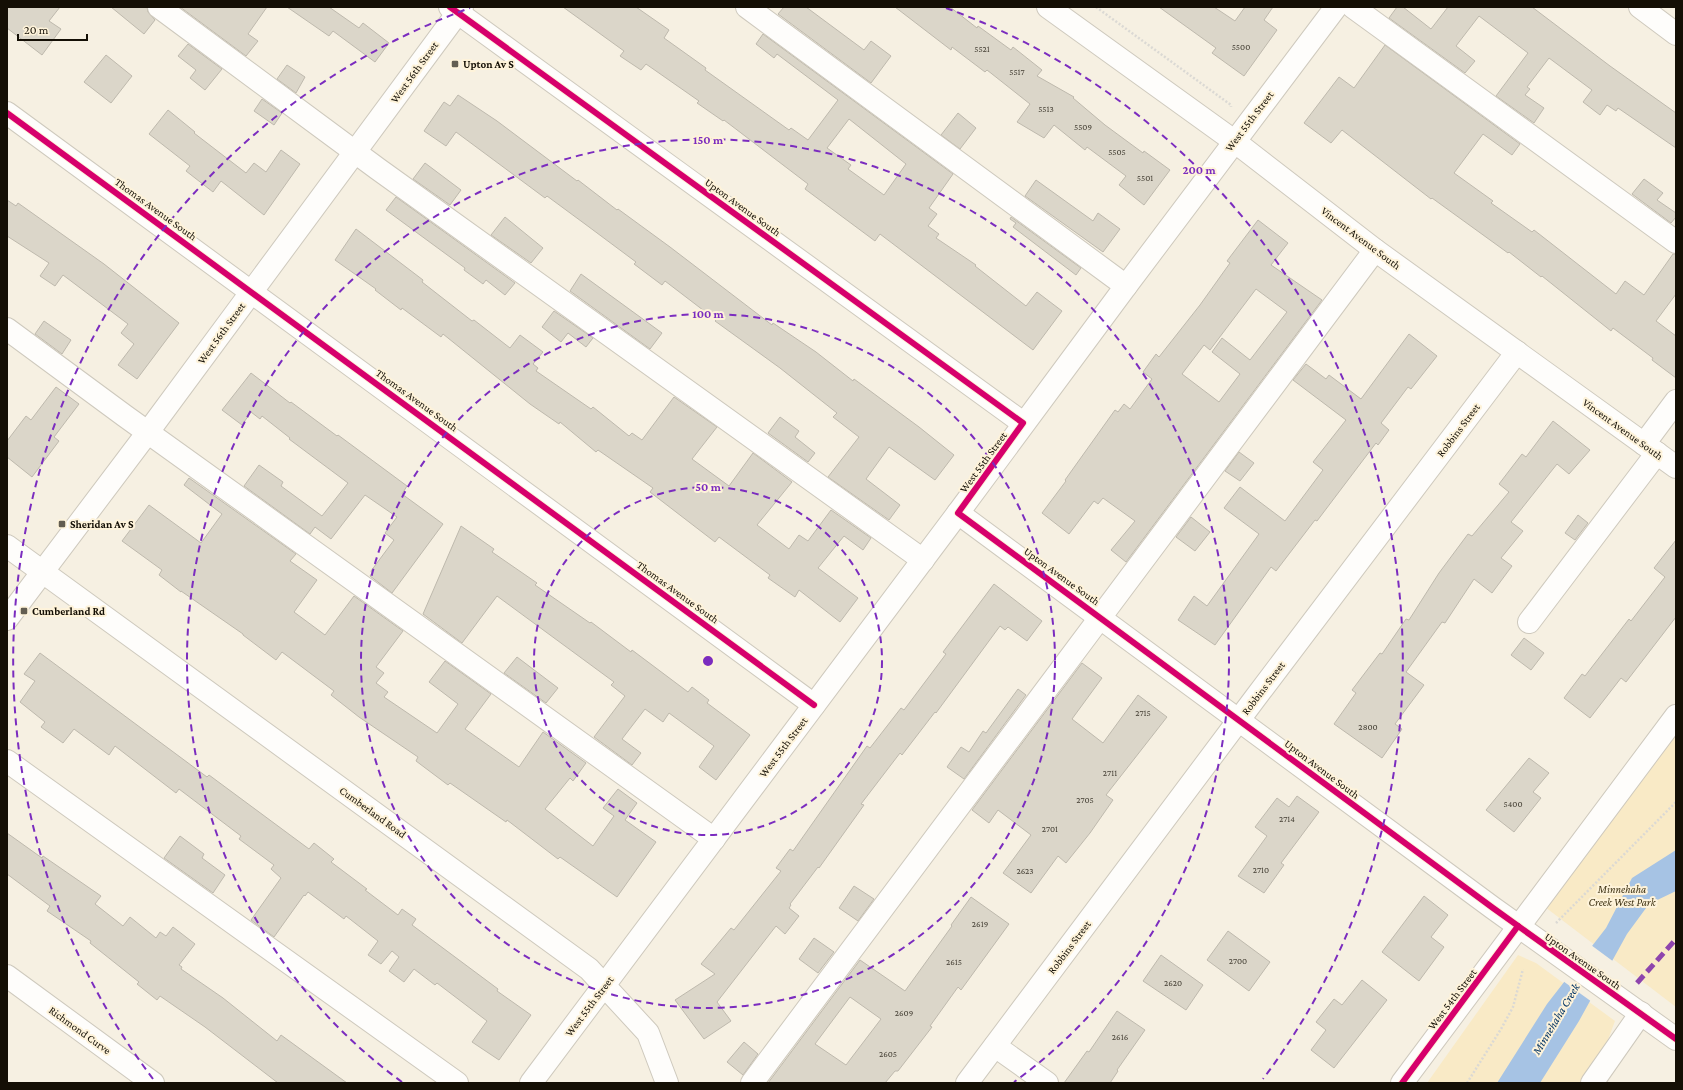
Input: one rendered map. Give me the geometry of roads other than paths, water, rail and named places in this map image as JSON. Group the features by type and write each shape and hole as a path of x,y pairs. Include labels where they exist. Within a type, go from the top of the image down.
{"street":[{"path":"159,7 355,151 923,560"},
{"path":"747,7 1126,286"},
{"name":"Vincent Avenue South","path":"1048,7 1234,142 1375,250 1676,467"},
{"name":"West 55th Street","path":"531,1083 1336,7"},
{"path":"1353,7 1676,242"},
{"path":"1640,7 1676,34"},
{"name":"West 56th Street","path":"7,619 252,292 457,9"},
{"name":"Upton Avenue South","path":"457,9 1024,423"},
{"name":"Thomas Avenue South","path":"7,113 814,705"},
{"path":"752,1083 1375,250"},
{"path":"7,329 714,839"},
{"name":"Robbins Street","path":"967,1083 1239,719 1517,352"},
{"path":"1529,622 1650,449 1676,401"},
{"name":"Upton Avenue South","path":"958,512 1518,926 1676,1039"},
{"name":"Cumberland Road","path":"7,546 589,969 648,1033 667,1083"},
{"name":"West 54th Street","path":"1402,1083 1676,716"},
{"path":"7,761 457,1083"},
{"name":"Richmond Curve","path":"7,976 153,1083"},
{"path":"1592,1083 1641,1014"},
{"path":"995,1046 1047,1083"}],"water":[{"name":"Minnehaha Creek","path":"1676,850 1676,891 1649,904 1627,934 1579,1021 1540,1083 1497,1083 1547,1004 1606,928 1632,878"}],"place":[{"name":"Upton Av S","path":"455,64"},
{"name":"Sheridan Av S","path":"62,524"},
{"name":"Cumberland Rd","path":"24,611"}],"park label":[{"name":"Minnehaha Creek West Park","path":"1622,895"}]}
